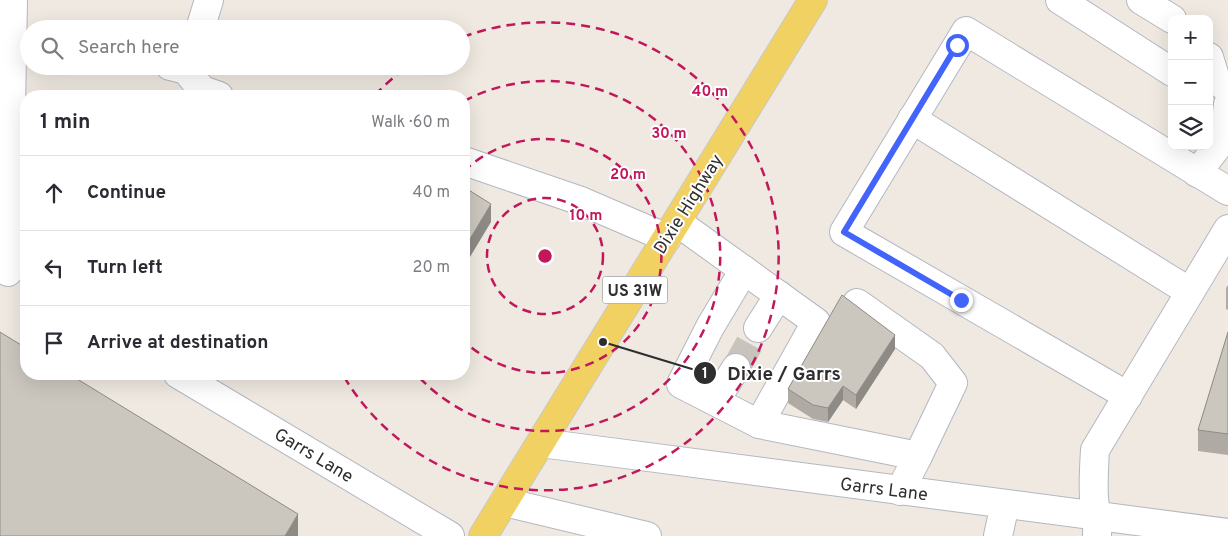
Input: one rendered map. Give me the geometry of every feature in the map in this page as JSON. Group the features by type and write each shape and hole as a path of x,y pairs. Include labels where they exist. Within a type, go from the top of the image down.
{"main road":[{"name":"Dixie Highway","path":"483,536 813,0"}],"street":[{"path":"11,274 20,51 13,0"},
{"path":"203,20 209,0"},
{"path":"1060,0 1168,69"},
{"path":"1141,0 1168,17"},
{"path":"1128,396 844,232 966,31 1228,191"},
{"path":"188,75 202,90"},
{"path":"1197,173 1224,138 1228,104"},
{"path":"912,119 1190,292"},
{"path":"470,164 581,202 672,230 744,270 816,322 759,424"},
{"path":"1098,527 1094,501 1095,450 1228,228"},
{"path":"744,270 710,327 680,384 759,424 918,456"},
{"path":"758,328 779,295"},
{"path":"858,303 932,356 953,383 900,491"},
{"path":"715,402 736,368"},
{"name":"Garrs Lane","path":"188,380 450,536"},
{"name":"Garrs Lane","path":"541,443 1005,504 1098,527 1228,533"},
{"path":"504,502 646,536"},
{"path":"998,536 1005,504"}],"building":[{"path":"470,191 491,204 470,239"},
{"path":"842,295 895,335 856,395 843,386 828,408 813,405 788,389"},
{"path":"0,332 20,344 20,380 79,380 298,514 285,536 0,536"},
{"path":"1228,332 1228,434 1198,430"}],"tunnel":[{"path":"736,368 758,328"}],"place":[{"name":"Dixie / Garrs","path":"603,342"}],"route":[{"path":"957,45 844,232 961,300"}]}
